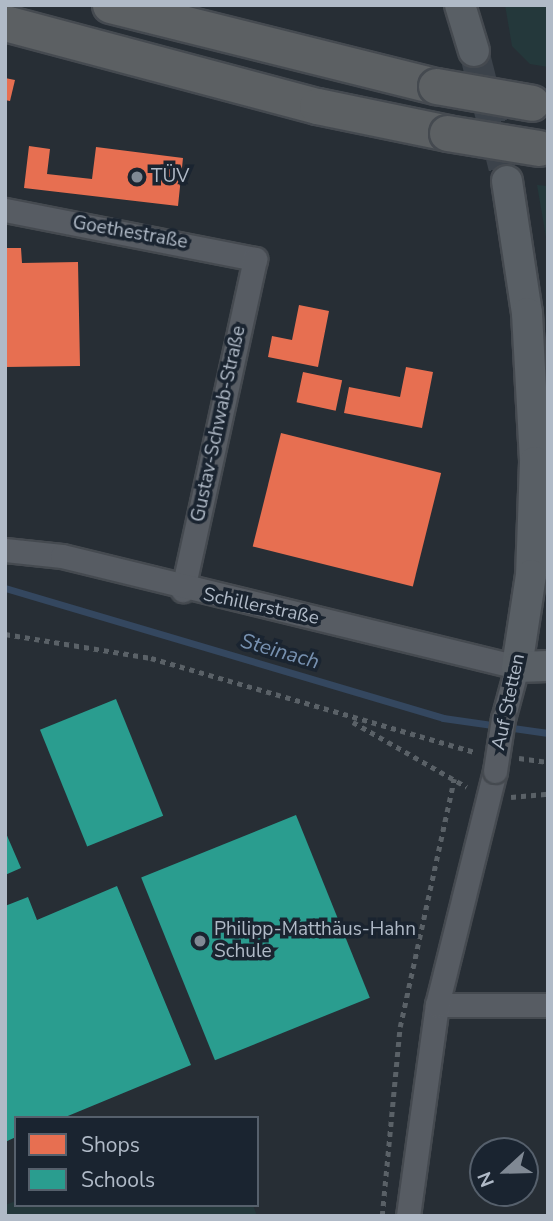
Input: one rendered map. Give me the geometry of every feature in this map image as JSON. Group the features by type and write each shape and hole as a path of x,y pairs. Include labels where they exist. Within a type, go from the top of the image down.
{"highway":[{"path":"110,5 436,86 540,104"},
{"path":"5,23 317,106 447,133 544,148"}],"main road":[{"path":"460,5 474,51"},
{"name":"Auf Stetten","path":"507,181 530,342 531,575 517,667"},
{"path":"531,575 548,611"},
{"path":"517,667 548,666"}],"street":[{"name":"Goethestraße","path":"5,210 255,258"},
{"name":"Gustav-Schwab-Straße","path":"183,590 255,258"},
{"name":"Schillerstraße","path":"5,550 62,556 183,590 517,667"},
{"name":"Auf Stetten","path":"408,1216 437,1005 517,667"},
{"path":"437,1005 548,1005"}],"path":[{"path":"5,634 151,658 346,718 496,760 548,762"},
{"path":"346,718 454,779 400,1027 382,1216"}],"green space":[{"path":"505,5 548,5 548,67 530,64 512,46"},
{"path":"537,185 548,186 548,249"},
{"path":"14,1202 14,1207 254,1207 257,1216 5,1216 5,1205"}],"building: Shops":[{"path":"5,78 15,80 10,101 5,100"},
{"name":"TÜV","path":"29,146 50,149 47,174 92,179 96,147 183,158 178,206 24,188"},
{"path":"5,248 21,248 22,263 78,262 80,366 5,367"},
{"path":"299,305 329,311 318,367 268,357 272,336 292,340"},
{"path":"406,367 433,372 422,428 344,413 349,387 400,397"},
{"path":"303,372 342,380 336,411 297,402"},
{"path":"281,433 441,473 413,586 253,547"}],"building: Schools":[{"path":"116,699 163,816 87,847 40,730"},
{"path":"296,815 370,998 215,1060 141,878"},
{"path":"5,831 21,868 5,875"},
{"path":"117,886 191,1065 68,1116 14,1116 14,1138 5,1142 5,906 28,897 37,920"}],"waterway":[{"name":"Steinach","path":"5,588 443,718 548,733"}],"tunnel":[{"path":"474,51 507,181"}],"place":[{"name":"TÜV","path":"137,177"},
{"name":"Philipp-Matthäus-Hahn Schule","path":"200,941"}]}
